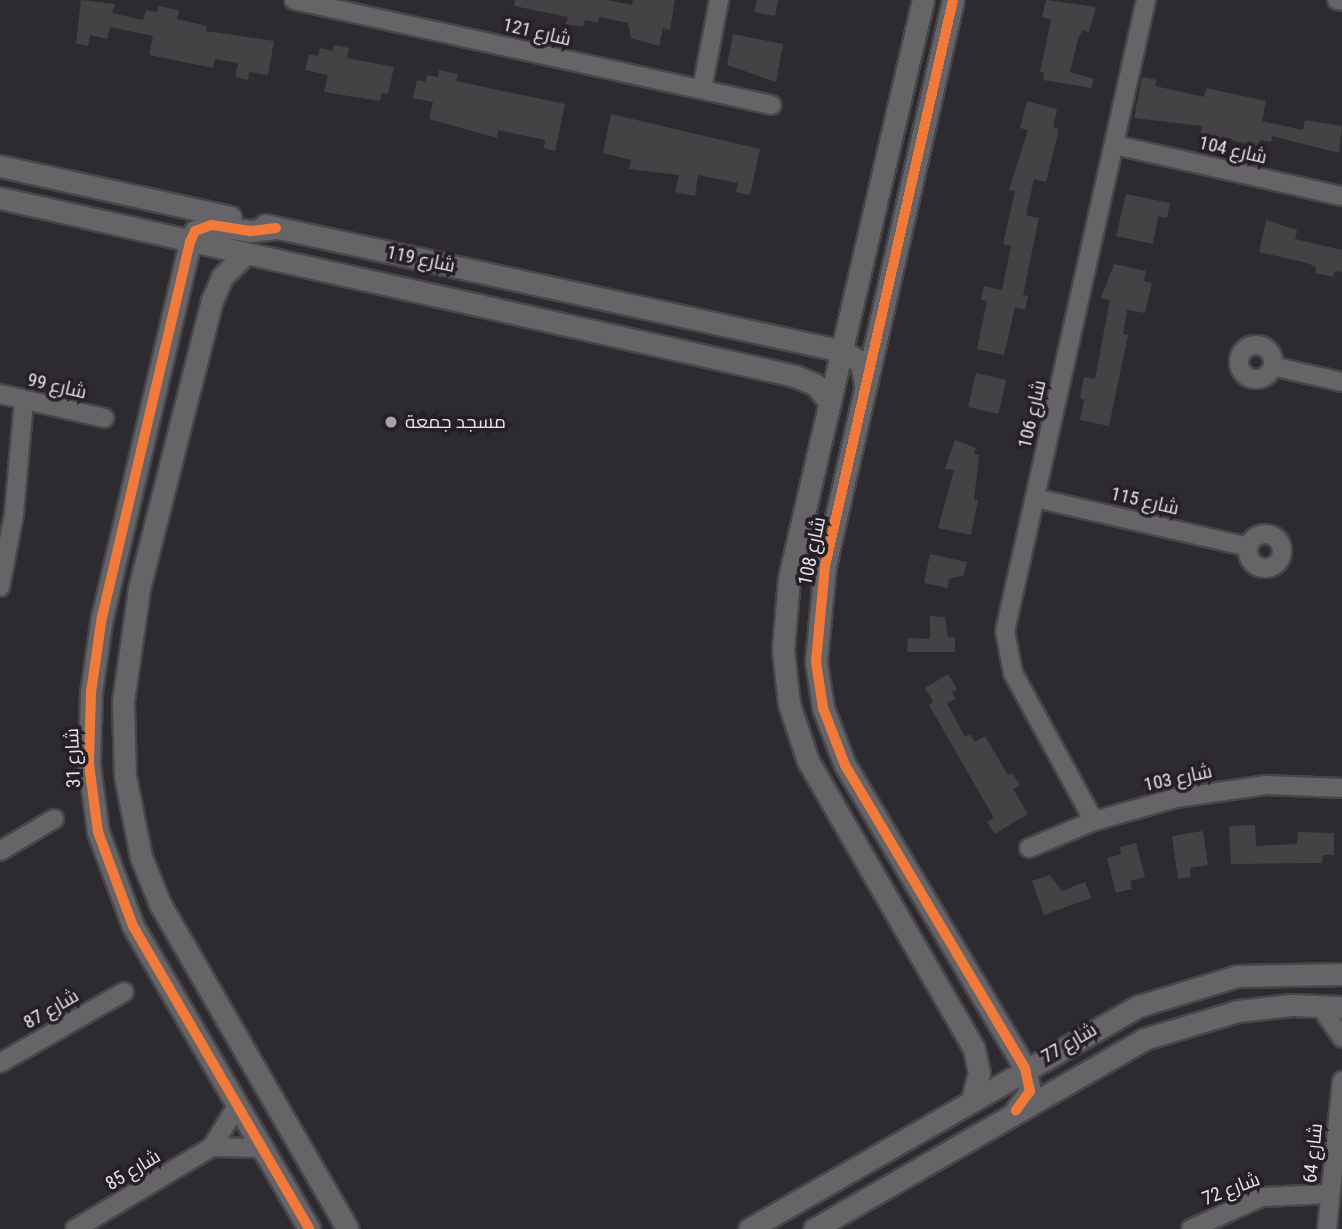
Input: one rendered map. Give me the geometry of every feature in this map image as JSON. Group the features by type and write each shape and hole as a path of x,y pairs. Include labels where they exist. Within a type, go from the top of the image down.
{"street":[{"name":"شارع 121","path":"294,0 772,105"},
{"path":"702,89 719,0"},
{"name":"شارع 108","path":"923,0 789,578 784,623 785,677 794,724 808,761 974,1049 979,1073 972,1099"},
{"name":"شارع 108","path":"953,0 823,577 816,662 823,708 836,746 1025,1068"},
{"name":"شارع 106","path":"1094,821 1013,673 1007,652 1007,618 1146,0"},
{"path":"1337,0 1342,1"},
{"name":"شارع 104","path":"1115,145 1342,196"},
{"name":"شارع 119","path":"0,166 842,351"},
{"name":"شارع 119","path":"0,198 243,256 795,376 816,385 830,403"},
{"path":"190,242 195,232 211,225 250,231 276,228"},
{"name":"شارع 31","path":"190,242 95,654 89,728 92,798 108,862 133,926 309,1229"},
{"path":"243,256 222,277 212,300 133,624 123,702 125,776 134,830 150,880 171,926 348,1229"},
{"path":"548,321 615,323 623,316 614,302"},
{"path":"842,351 862,362 866,392"},
{"path":"1276,367 1342,382"},
{"name":"شارع 99","path":"0,394 104,418"},
{"path":"0,587 14,514 24,399"},
{"name":"شارع 115","path":"1035,498 1245,546"},
{"path":"125,519 139,519 147,526 131,602 133,624"},
{"name":"شارع 103","path":"1029,848 1094,821 1176,798 1243,787 1342,788"},
{"path":"0,851 54,819"},
{"path":"868,866 893,888 902,887 911,875"},
{"name":"شارع 77","path":"756,1226 1108,1021 1185,989 1266,973 1342,974"},
{"name":"شارع 87","path":"0,1063 124,992"},
{"path":"1320,1006 1342,1038"},
{"name":"شارع 77","path":"814,1229 1016,1110 1144,1039 1175,1027 1268,1007 1342,1007"},
{"path":"1016,1110 1030,1091 1025,1068"},
{"name":"شارع 64","path":"1327,1229 1342,1081"},
{"name":"شارع 85","path":"86,1226 212,1147 237,1107"},
{"path":"212,1147 261,1148"},
{"name":"شارع 72","path":"1191,1229 1262,1197 1330,1194"}],"building":[{"path":"81,0 115,4 112,13 143,20 146,10 157,12 158,6 179,10 177,19 207,26 206,31 274,41 268,75 249,72 248,80 235,77 238,63 215,59 213,68 149,55 153,36 110,27 107,39 90,35 88,46 76,43"},
{"path":"515,0 607,0 632,5 633,0 675,0 670,30 663,28 659,46 631,38 628,23 599,17 598,23 585,20 583,27 566,24 568,17 514,6"},
{"path":"757,0 778,0 775,16 754,12"},
{"path":"1046,0 1096,7 1089,32 1083,30 1078,39 1070,72 1094,79 1091,88 1043,80 1044,73 1040,72 1051,20 1042,17"},
{"path":"733,34 783,44 776,82 727,65"},
{"path":"334,45 349,48 347,58 394,67 388,94 382,93 380,101 324,92 328,75 305,70 309,54 318,56 320,48 333,51"},
{"path":"439,70 458,74 456,81 565,104 555,151 544,148 545,140 498,130 497,138 429,119 433,102 413,98 417,80 425,82 427,75 438,77"},
{"path":"1142,77 1157,80 1155,86 1204,97 1206,88 1266,101 1262,121 1303,130 1305,120 1342,126 1339,153 1272,136 1271,142 1260,140 1259,147 1201,133 1202,126 1134,118"},
{"path":"1027,101 1057,109 1053,127 1059,129 1046,182 1034,179 1026,215 1039,218 1023,295 1028,296 1025,310 1015,307 1004,355 977,349 987,301 981,300 984,286 1002,290 1011,246 1003,244 1015,191 1009,190 1028,130 1020,128"},
{"path":"611,114 760,149 750,195 736,192 738,183 698,175 695,196 675,192 679,175 629,169 631,160 603,153"},
{"path":"1126,194 1170,203 1167,218 1158,216 1153,244 1116,236"},
{"path":"1266,220 1297,230 1295,239 1342,250 1342,272 1335,271 1333,277 1315,273 1316,267 1307,263 1259,252"},
{"path":"1114,264 1146,271 1144,281 1152,283 1145,313 1127,310 1123,334 1128,335 1109,426 1080,420 1084,400 1080,398 1084,377 1095,379 1110,300 1101,298"},
{"path":"976,373 1006,380 998,414 968,407"},
{"path":"955,440 976,448 974,454 979,455 974,500 978,500 971,535 938,528 954,470 945,469"},
{"path":"930,554 967,562 964,575 949,579 948,588 924,583"},
{"path":"930,616 945,617 948,637 955,638 955,652 907,652 908,638 930,639"},
{"path":"948,674 957,689 952,692 956,699 947,703 965,737 970,734 975,742 985,736 1008,775 1012,773 1020,785 1013,789 1028,814 995,834 987,822 994,818 929,705 933,702 925,688"},
{"path":"1255,825 1256,846 1297,844 1298,832 1334,833 1334,855 1323,855 1322,863 1231,864 1229,826"},
{"path":"1203,831 1208,865 1190,868 1191,877 1178,879 1172,836"},
{"path":"1136,843 1145,877 1130,881 1132,889 1116,893 1107,858 1121,854 1120,847"},
{"path":"1050,875 1062,891 1085,882 1091,898 1044,915 1032,881"}],"cycle path":[{"path":"953,0 825,566 816,662 823,708 845,765 1025,1068 1030,1091 1016,1110"},
{"path":"276,228 250,231 211,225 195,231 190,242 102,616 91,692 89,764 98,832 133,926 309,1229"}],"place":[{"name":"مسجد جمعة","path":"391,422"}]}
